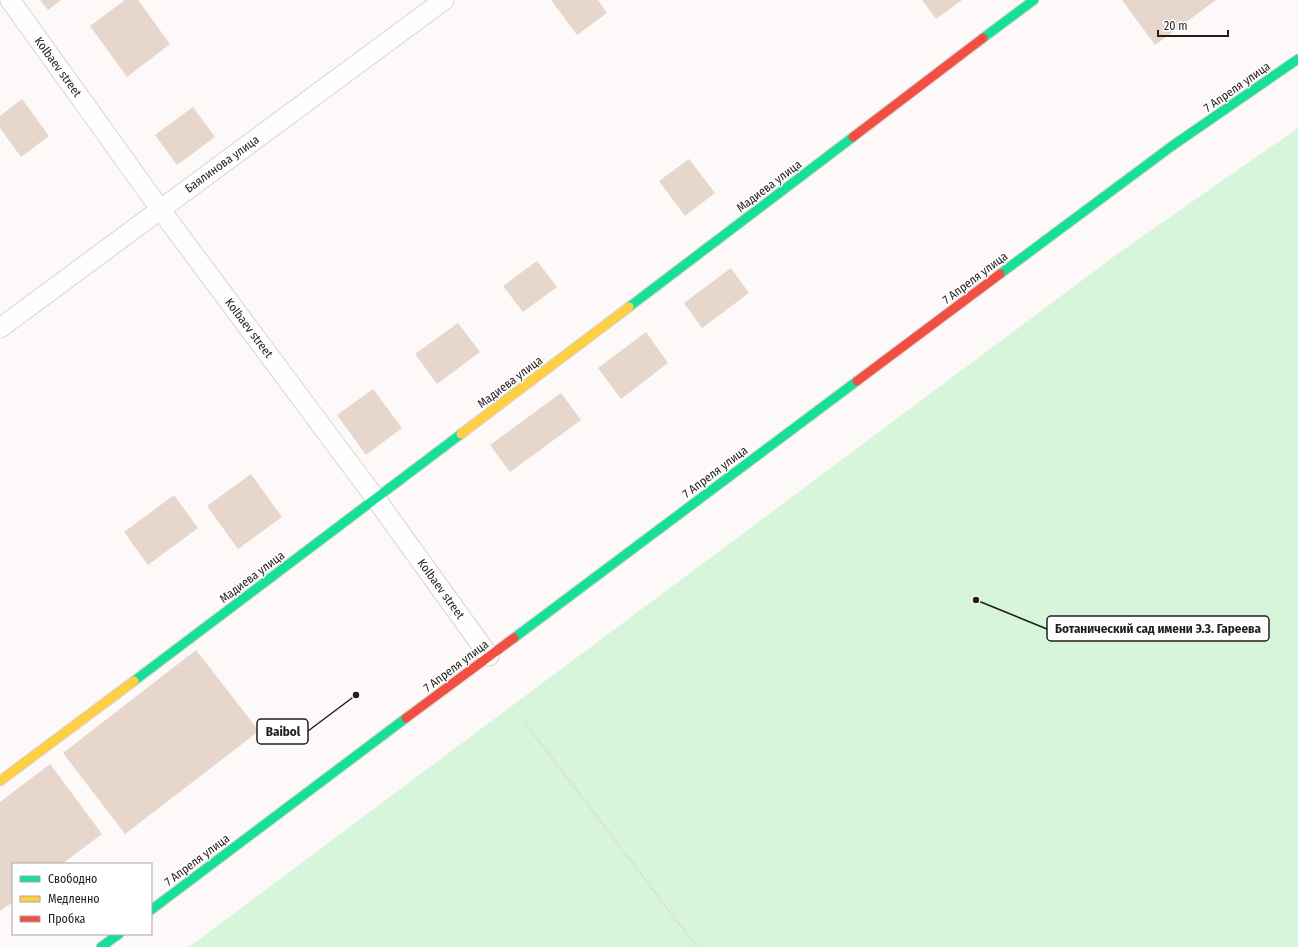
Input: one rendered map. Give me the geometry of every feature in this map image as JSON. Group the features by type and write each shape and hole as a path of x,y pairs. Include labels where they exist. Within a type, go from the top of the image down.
{"main road":[{"name":"Мадиева улица","path":"0,781 376,499 1034,0"},
{"name":"7 Апреля улица","path":"152,909 1172,146 1298,59"},
{"path":"101,947 118,935"}],"street":[{"name":"Kolbaev street","path":"10,0 160,209 376,499 489,656"},
{"name":"Баялинова улица","path":"0,328 432,4"}],"path":[{"path":"525,723 697,947"}],"green space":[{"path":"1298,128 1298,947 189,947 1120,252"}],"building":[{"path":"40,0 61,0 48,10"},
{"path":"125,0 138,0 170,44 127,77 90,26"},
{"path":"551,0 598,0 607,13 577,35"},
{"path":"922,0 962,0 936,19"},
{"path":"1122,0 1216,0 1155,45"},
{"path":"22,99 49,136 21,157 0,128 0,116"},
{"path":"193,107 215,137 177,165 155,135"},
{"path":"689,159 715,193 685,216 659,181"},
{"path":"537,261 557,287 523,312 503,286"},
{"path":"731,268 749,293 702,328 684,303"},
{"path":"458,323 480,352 437,384 415,354"},
{"path":"646,332 668,363 621,399 598,368"},
{"path":"373,389 402,428 366,455 337,415"},
{"path":"561,393 581,420 510,472 490,445"},
{"path":"251,474 282,517 238,549 207,506"},
{"path":"174,495 198,528 148,565 124,532"},
{"path":"196,650 259,731 125,834 63,753"},
{"path":"50,764 102,834 63,863 12,863 12,903 0,911 0,802"}],"traffic: fast":[{"path":"983,38 1034,0"},
{"path":"1000,274 1172,146 1298,59"},
{"path":"629,307 853,137"},
{"path":"514,638 857,381"},
{"path":"134,681 461,434"},
{"path":"152,909 406,718"},
{"path":"101,947 118,935"}],"traffic: slow":[{"path":"461,434 629,307"},
{"path":"0,781 134,681"}],"traffic: jam":[{"path":"853,137 983,38"},
{"path":"857,381 1000,274"},
{"path":"406,718 514,638"}],"place":[{"name":"Ботанический сад имени Э.З. Гареева","path":"976,600"},
{"name":"Baibol","path":"356,695"}]}
